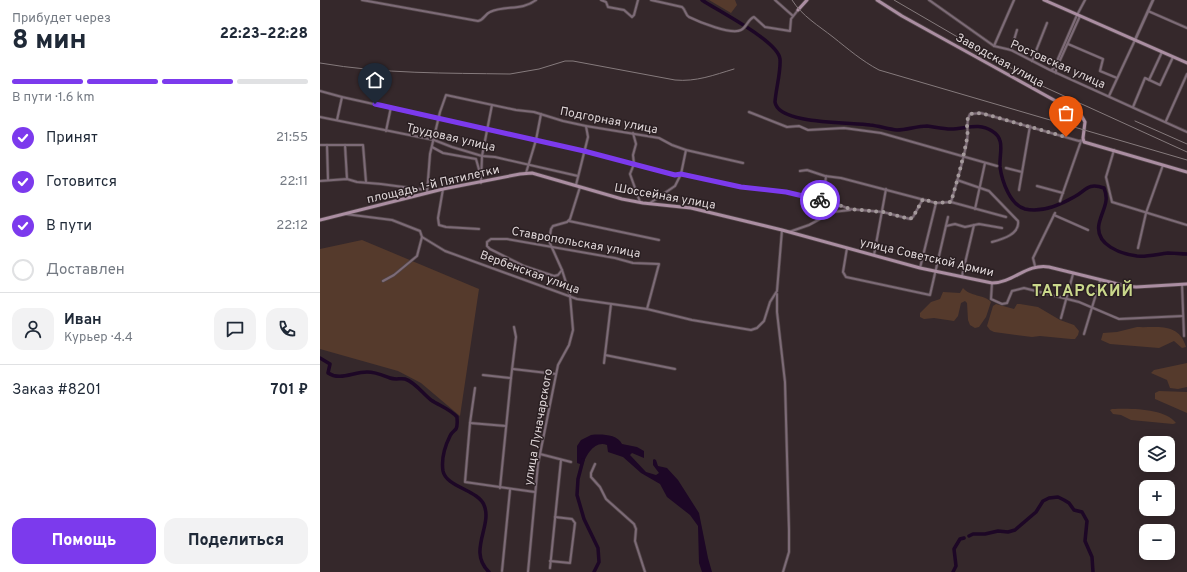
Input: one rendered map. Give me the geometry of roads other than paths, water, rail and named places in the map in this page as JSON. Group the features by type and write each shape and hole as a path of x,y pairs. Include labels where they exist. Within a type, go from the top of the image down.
{"main road":[{"path":"798,10 807,0"},
{"name":"Заводская улица","path":"877,0 902,16 1081,115 1086,124 1082,141"},
{"path":"1044,0 1187,63"},
{"path":"1082,141 1187,172"},
{"name":"площадь 1-й Пятилетки","path":"344,214 443,190 526,173"},
{"name":"Шоссейная улица","path":"526,173 532,173 640,202 691,208 802,235"},
{"name":"Вербенская улица","path":"320,220 344,214"},
{"name":"улица Советской Армии","path":"802,235 920,268 992,283 1002,282 1035,266"},
{"path":"1035,266 1049,267 1100,281 1136,287 1187,284"}],"street":[{"path":"362,0 478,21 483,20 490,12 506,8 517,8 536,0"},
{"path":"601,0 606,2 608,7 626,11 632,18 638,0"},
{"path":"651,0 684,8 689,16 722,29 736,31 744,28 754,17 765,27 790,31 793,16 798,10"},
{"path":"775,0 793,16"},
{"name":"Ростовская улица","path":"930,0 994,46 1011,50 1056,73 1166,121 1187,132"},
{"path":"994,46 1014,0"},
{"path":"1056,73 1085,0"},
{"path":"1109,96 1153,0"},
{"path":"1148,11 1187,28"},
{"path":"1050,70 1054,68 1079,15"},
{"path":"1032,61 1047,23"},
{"path":"1011,50 1017,30"},
{"path":"1068,44 1104,59 1100,71 1118,78"},
{"path":"1149,80 1162,52"},
{"path":"1133,107 1145,78 1160,85 1173,57"},
{"path":"1166,121 1187,74"},
{"path":"320,91 584,151 675,175 681,174 731,186 786,192 853,210"},
{"name":"Подгорная улица","path":"438,118 446,95 541,114 586,126 659,138 686,150 743,163"},
{"path":"337,120 342,97"},
{"path":"481,183 482,156 492,105"},
{"path":"386,131 391,107"},
{"path":"749,112 787,127 799,126 808,130 844,128 881,133 997,166"},
{"path":"951,202 964,157 967,126 966,120 970,114 981,113 1082,141 1060,201"},
{"path":"526,173 536,140 541,114"},
{"name":"Трудовая улица","path":"320,117 434,140 482,156 495,156 578,176"},
{"path":"427,194 426,190 428,185 429,157 438,118"},
{"path":"576,185 588,134 586,126"},
{"path":"1018,190 1030,126"},
{"path":"633,133 636,144 633,155 634,164 630,174 640,202"},
{"path":"320,145 363,145 366,183"},
{"path":"327,145 328,180"},
{"path":"345,145 347,179"},
{"path":"432,147 443,153 476,159 481,174"},
{"path":"649,204 673,188 681,174 686,150"},
{"path":"1114,150 1106,178 1112,202 1187,225"},
{"path":"975,209 985,163"},
{"path":"1138,248 1146,213 1163,165"},
{"path":"1006,168 1022,172"},
{"path":"800,171 807,170 936,203 951,202 1006,217"},
{"path":"826,176 824,195 833,212"},
{"name":"площадь 1-й Пятилетки","path":"320,181 347,179 366,183 426,190"},
{"path":"957,180 993,193 998,201 1018,221 1019,225 1014,233 992,242"},
{"path":"1037,186 1063,193"},
{"path":"569,221 580,187"},
{"path":"874,256 886,189"},
{"path":"443,190 438,218 439,225 479,229"},
{"path":"789,232 809,225 833,212 853,210 883,212 912,218 923,199"},
{"path":"920,268 936,203"},
{"name":"Вербенская улица","path":"344,214 392,220 420,231 422,237 445,251 570,295 577,299 647,309 692,320 754,330 765,318 770,302 777,293"},
{"path":"1035,266 1033,258 1054,214 1088,230"},
{"path":"847,248 843,272 846,277 930,295 948,217"},
{"name":"Ставропольская улица","path":"569,221 659,240"},
{"name":"улица Луначарского","path":"528,572 540,454 558,365 567,349 572,335 570,295 562,270 549,239 552,227 569,221"},
{"path":"946,226 955,224 965,227 983,224 1002,228"},
{"path":"962,276 974,225"},
{"path":"782,230 777,312 785,382 789,530 789,552 783,572"},
{"path":"383,281 394,275 417,256 422,237"},
{"name":"Ставропольская улица","path":"562,270 556,276 524,266 493,251 487,245 489,239 507,240 615,258 633,263 659,264 647,309"},
{"path":"1061,318 1073,274"},
{"path":"1084,334 1100,281"},
{"path":"992,283 991,300 1002,304 1007,303 1012,291 1019,288 1092,307 1119,319 1184,316"},
{"path":"1182,284 1184,336"},
{"path":"604,363 611,304"},
{"path":"500,488 516,337 514,327"},
{"path":"606,355 675,369"},
{"path":"513,369 556,374"},
{"path":"482,375 511,378"},
{"path":"475,388 470,423 465,482 510,490 535,492"},
{"path":"470,423 506,426"},
{"path":"540,454 571,462"},
{"path":"550,568 560,460"},
{"path":"595,464 590,473 591,477 600,487 606,499 634,524 636,529 635,541 644,572"},
{"path":"502,571 510,490"},
{"path":"550,561 570,563 575,523 572,519 554,517"}],"waterway":[{"path":"702,0 759,35 777,52 780,59 780,64 775,102 779,109 789,115 802,119 870,125 897,130 927,126 948,129 977,126 987,128 999,138 1001,147 1000,167 1003,179 1011,198 1020,207 1031,210 1051,208 1078,195 1087,188 1098,186 1104,188 1106,193 1106,202 1099,224 1099,231 1101,238 1110,247 1117,251 1137,256 1168,253 1187,254"},
{"path":"320,358 330,364 328,373 333,375 342,376 370,372 392,379 403,379 409,381 416,385 431,400 457,417 457,428 450,435 444,452 443,471 445,476 450,481 481,500 484,505 486,513 480,547 480,556 483,564 489,572"},
{"path":"583,460 578,479 577,495 584,519 598,548 599,562 594,572"},
{"path":"969,536 973,534 985,534 998,531 1008,532 1015,530 1036,512 1043,501 1049,498 1058,497 1069,503 1074,510 1082,512 1087,521 1085,541 1092,557 1093,572"},
{"path":"953,572 956,566 954,549 960,539 964,538"}],"railway":[{"path":"792,0 796,6 811,20 855,55 879,70 1187,160"},
{"path":"894,0 1040,85 1187,152"},
{"path":"320,63 344,67 391,71 510,74 539,69 565,61 573,61 675,80 705,78 734,69"},
{"path":"1135,121 1187,144"}],"district":[{"name":"ТАТАРСКИЙ","path":"1083,290"}]}
